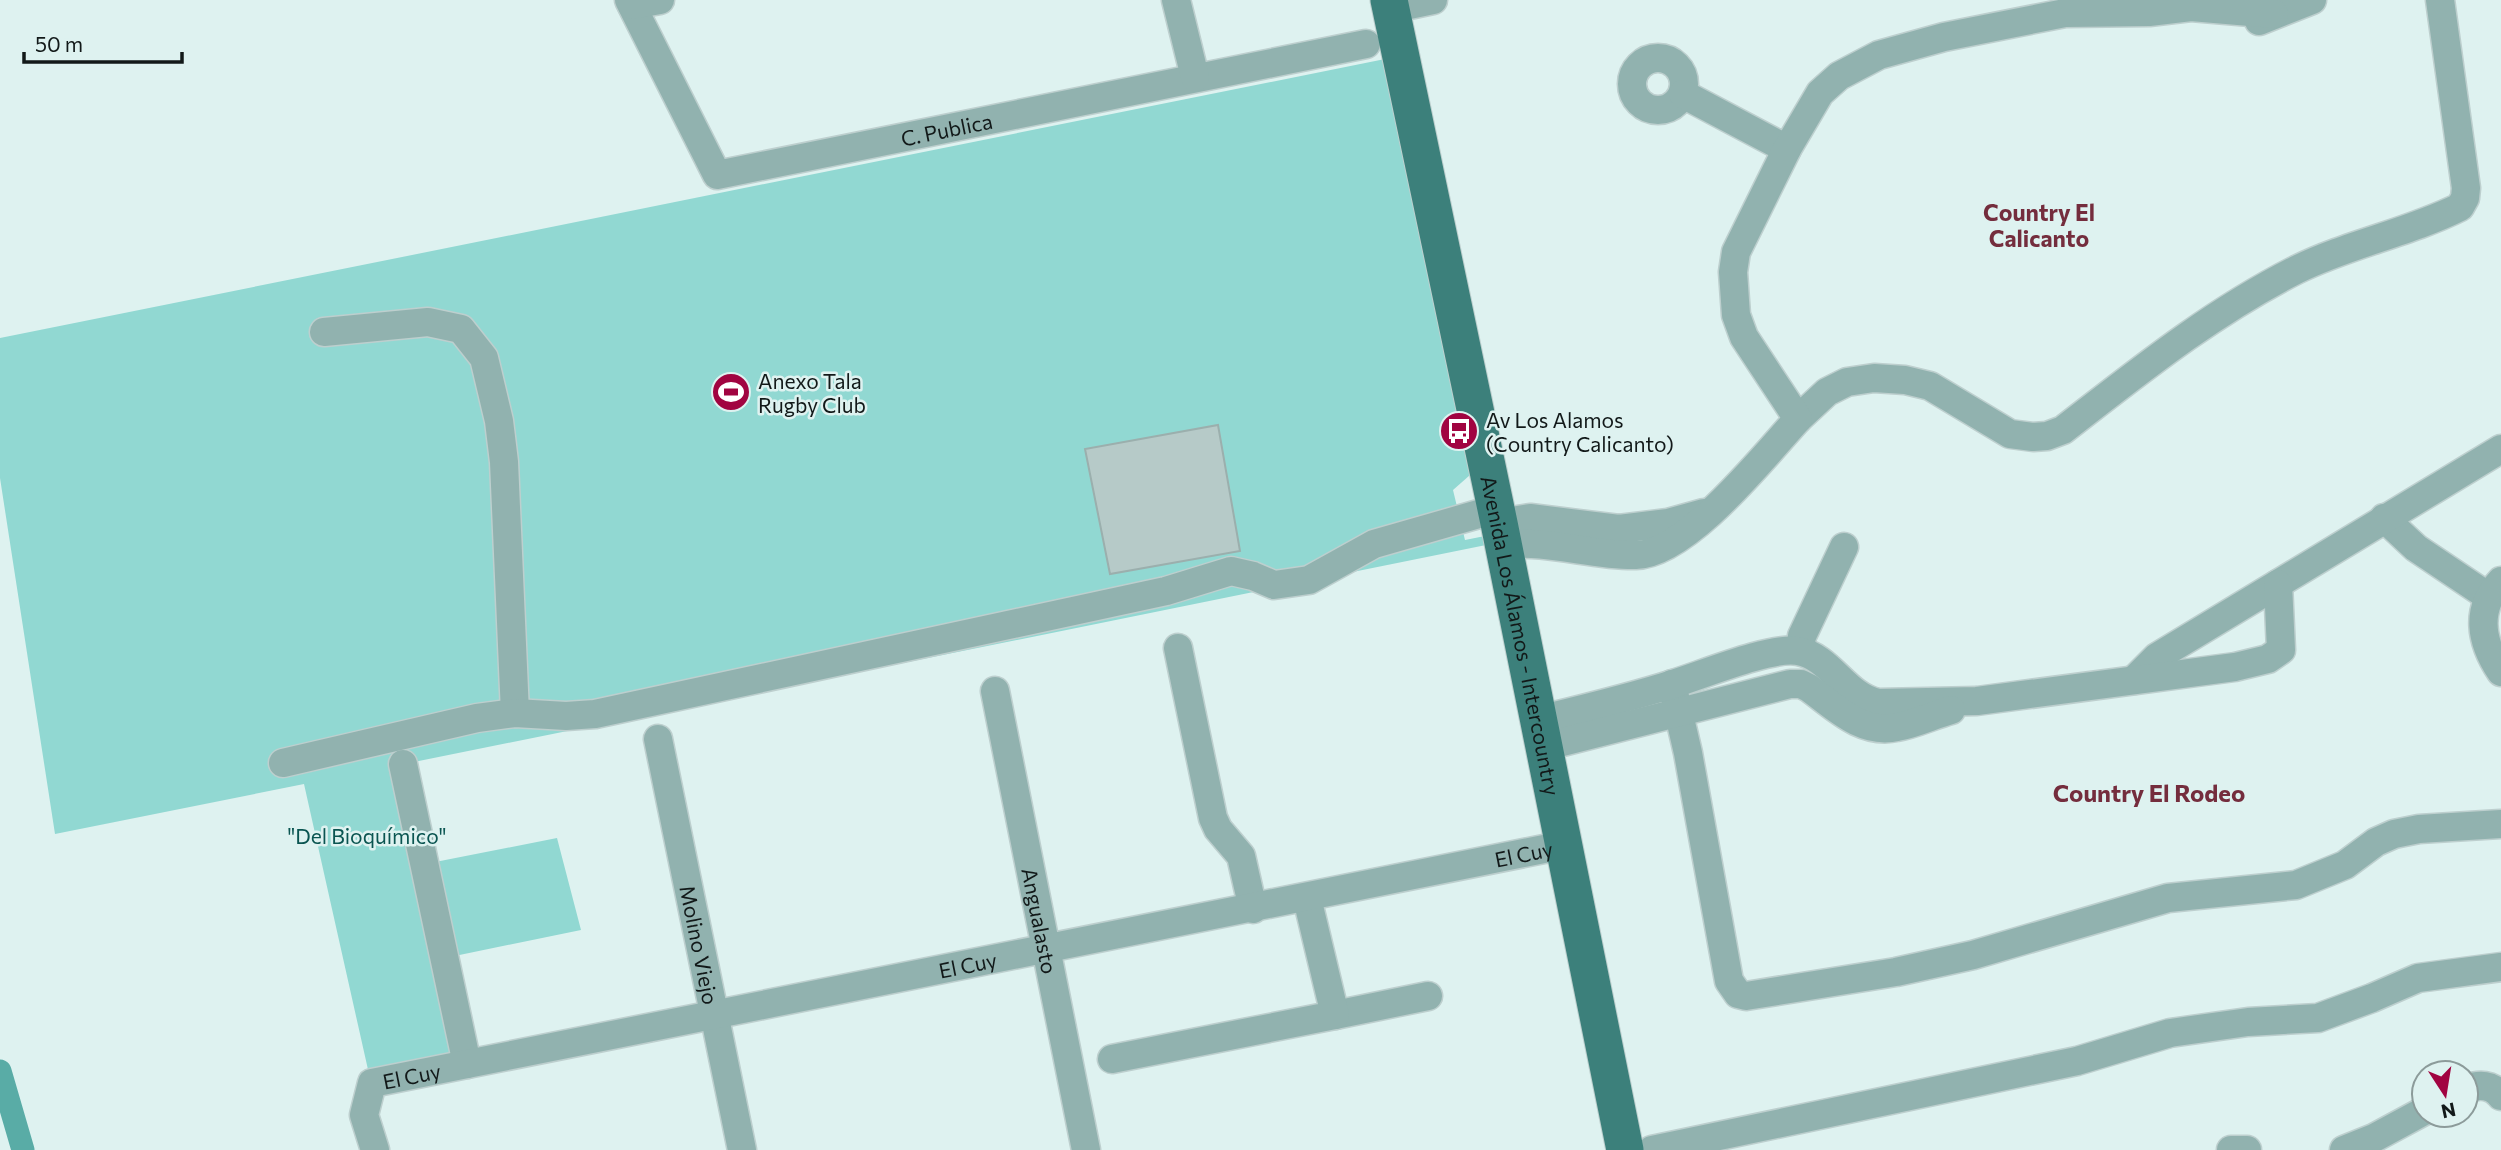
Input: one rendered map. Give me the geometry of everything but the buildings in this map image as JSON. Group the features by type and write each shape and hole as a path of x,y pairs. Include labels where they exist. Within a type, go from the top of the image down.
{"main road":[{"name":"Avenida Los Álamos - Intercountry","path":"1390,4 1625,1150"}],"street":[{"path":"630,2 660,0"},
{"path":"1176,0 1195,77"},
{"path":"1390,4 1433,0"},
{"path":"1798,419 1744,337 1736,315 1733,282 1736,252 1787,149 1821,93 1839,76 1879,55 1944,37 2064,13 2149,12 2190,7 2274,14 2312,0"},
{"path":"283,763 477,718 515,713 566,716 595,714 1166,591 1231,571 1274,585 1292,584 1325,572 1374,544 1499,526 1536,542 1616,554 1648,554 1678,540 1741,483 1798,419 1828,392 1847,382 1874,378 1905,380 1930,386 2010,434 2047,436 2063,430 2164,352 2255,292 2308,265 2460,207 2466,188 2440,0"},
{"name":"C. Publica","path":"630,2 717,176 1366,44"},
{"path":"1683,94 1787,149"},
{"path":"324,332 428,322 461,329 484,358 499,421 505,463 515,713"},
{"path":"2134,680 2157,657 2501,449"},
{"path":"2384,518 2416,548 2495,589 2484,605 2482,619 2491,653 2501,672"},
{"path":"1800,651 1802,636 1844,547"},
{"path":"1541,733 1672,684 1778,650 1800,651 1828,667 1856,694 1878,703 1976,701 2235,667 2277,655 2283,644 2278,584"},
{"path":"1178,648 1213,818 1218,829 1241,856 1253,909"},
{"path":"1672,684 1729,981 1738,994 1746,996 1896,972 1973,955 2168,898 2296,885 2345,864 2376,842 2394,834 2501,824"},
{"path":"1541,733 1679,713 1776,687 1801,684 1852,720 1888,729 1976,701"},
{"name":"Angualasto","path":"995,691 1086,1150"},
{"name":"Molino Viejo","path":"658,739 742,1150"},
{"path":"403,764 467,1064"},
{"name":"El Cuy","path":"375,1150 364,1115 372,1083 1564,845"},
{"path":"1307,898 1335,1015"},
{"path":"1651,1150 2077,1061 2171,1033 2248,1022 2318,1018 2417,978 2501,967"},
{"path":"1111,1059 1428,996"},
{"path":"2480,1086 2496,1090 2501,1096"},
{"path":"2344,1150 2410,1119"},
{"path":"2231,1150 2247,1150"}],"green space":[{"name":"Anexo Tala Rugby Club","path":"1390,58 1478,468 1453,490 1465,540 1490,535 1491,544 404,764 425,864 557,838 581,930 445,958 467,1064 371,1083 304,784 55,834 0,478 0,338"}],"waterway":[{"path":"0,1071 23,1150"}],"place":[{"name":"Anexo Tala Rugby Club","path":"731,392"},
{"name":"Av Los Alamos (Country Calicanto)","path":"1459,431"}],"district":[{"name":"Country El Calicanto","path":"2039,225"},
{"name":"Country El Rodeo","path":"2149,792"}],"park label":[{"name":"\"Del Bioquímico\"","path":"367,835"}]}
